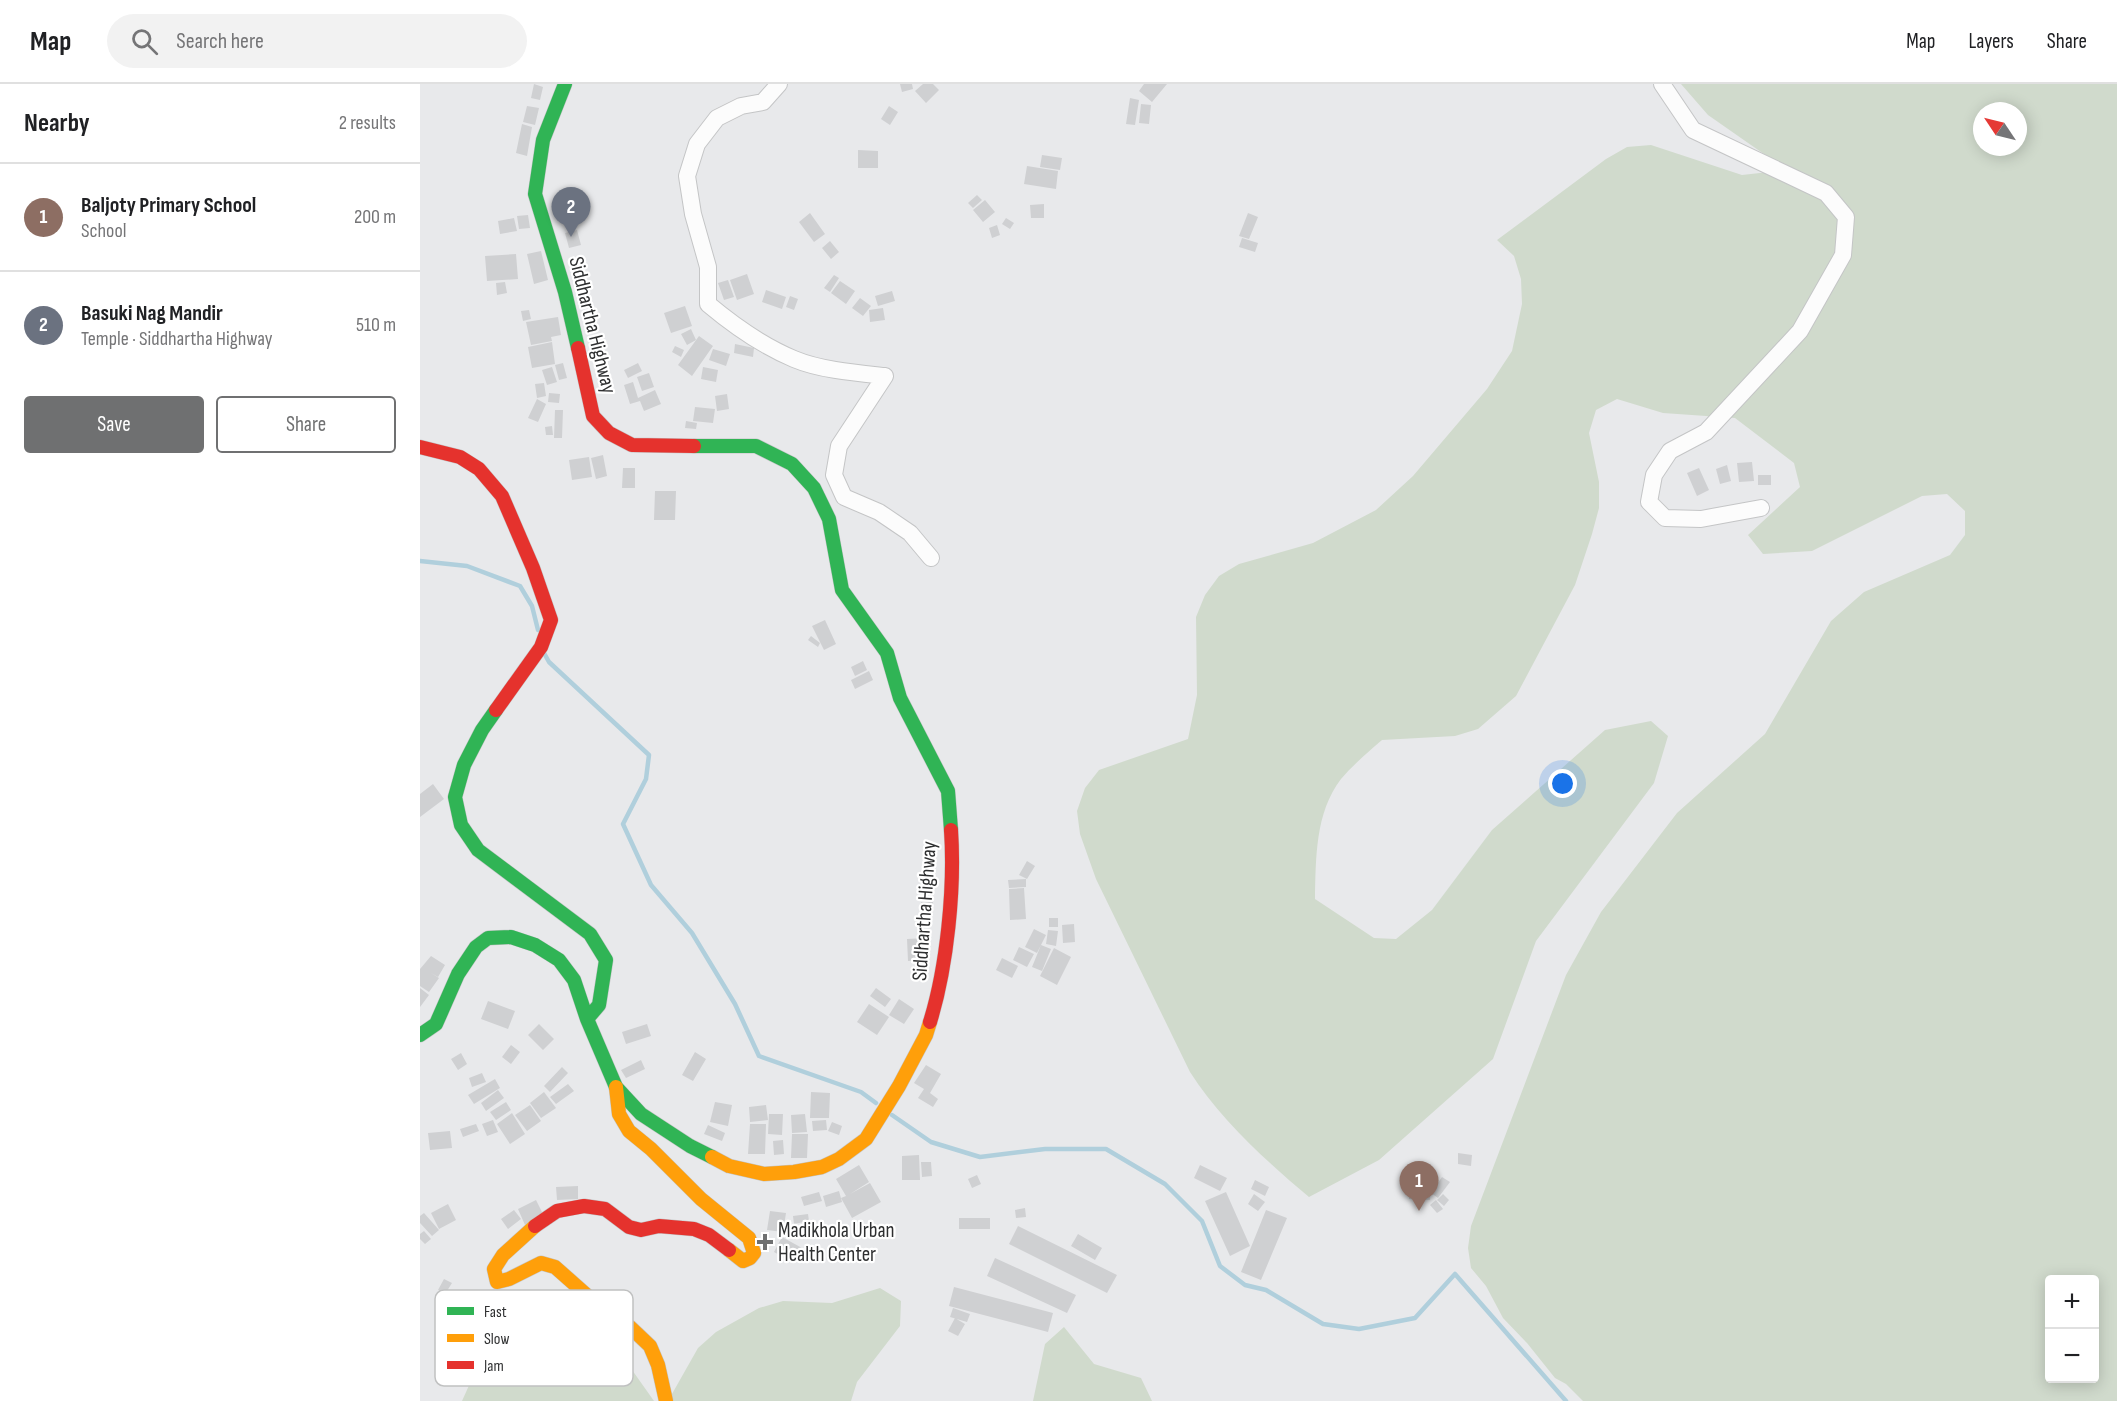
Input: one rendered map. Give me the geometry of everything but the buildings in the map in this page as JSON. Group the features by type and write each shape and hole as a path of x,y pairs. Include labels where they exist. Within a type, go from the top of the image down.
{"main road":[{"name":"Siddhartha Highway","path":"420,1035 436,1024 458,974 476,947 488,938 511,937 535,945 559,960 574,980 587,1019 616,1087 641,1114 690,1146 729,1166 764,1174 822,1167 839,1160 866,1140 899,1086 926,1035 940,990 951,891 952,846 948,791 900,698 886,653 842,590 829,519 814,488 792,464 756,446 632,445 609,433 593,416 566,292 535,194 543,140 565,84"},
{"path":"420,447 460,457 479,469 502,496 533,568 551,620 541,647 482,730 464,765 454,797 461,825 478,850 590,934 606,960 599,1005 587,1019"},
{"path":"581,1290 555,1267 541,1263 497,1282 494,1269 503,1255 542,1221 557,1211 584,1206 605,1209 629,1227 641,1230 659,1226 694,1229 709,1235 743,1261 754,1253 749,1238 701,1199 651,1149 629,1131 619,1114 616,1087"},
{"path":"633,1330 650,1346 658,1365 666,1401"}],"street":[{"path":"779,84 762,102 741,106 717,118 697,144 687,176 693,214 708,267 708,304 730,322 795,359 848,372 885,376 838,446 834,475 844,496 879,512 910,533 932,558"},
{"path":"1662,84 1693,130 1826,193 1846,217 1842,255 1800,332 1706,432 1670,451 1654,476 1649,502 1665,518 1701,519 1761,508"}],"green space":[{"path":"1681,84 2117,84 2117,1401 1583,1401 1566,1384 1555,1378 1503,1318 1486,1286 1471,1268 1468,1248 1471,1226 1566,975 1601,912 1677,813 1765,734 1831,621 1864,592 1950,555 1965,535 1965,511 1947,494 1922,496 1812,551 1763,554 1748,535 1800,487 1794,463 1735,418 1663,413 1617,399 1596,410 1589,433 1599,482 1599,508 1592,534 1575,585 1516,696 1478,729 1455,736 1382,740 1350,769 1332,792 1326,806 1317,852 1315,899 1374,938 1396,939 1432,910 1492,830 1605,730 1651,721 1668,736 1654,783 1536,941 1493,1059 1379,1160 1309,1197 1276,1169 1229,1123 1190,1072 1096,879 1080,834 1077,811 1085,788 1099,770 1188,739 1197,695 1196,617 1205,595 1219,576 1239,564 1313,543 1376,510 1413,476 1487,389 1512,351 1522,304 1521,279 1514,256 1497,240 1606,159 1627,147 1651,145 1742,175 1787,170 1708,115"},
{"path":"880,1288 901,1301 900,1326 857,1382 851,1401 668,1401 698,1348 716,1332 759,1308 783,1301 832,1303"},
{"path":"1064,1327 1094,1364 1141,1378 1152,1401 1033,1401 1045,1344"},
{"path":"633,1371 654,1401 462,1401 469,1386 633,1386"}],"waterway":[{"path":"420,561 467,566 520,586 532,606 538,630"},
{"path":"544,653 549,662 649,755 646,779 623,824 651,885 692,933 735,1004 759,1056 861,1092 876,1103"},
{"path":"892,1115 931,1142 980,1157 1045,1149 1106,1149 1165,1184 1202,1221 1220,1266 1245,1285 1266,1290 1323,1324 1359,1329 1415,1318 1455,1274 1566,1401"}],"traffic: fast":[{"path":"565,84 543,140 535,194 565,292 578,348"},
{"path":"694,446 756,446 792,464 814,488 829,519 842,590 887,653 900,698 948,791 951,830"},
{"path":"496,710 482,730 464,765 455,797 461,825 478,850 590,934 606,960 599,1005 587,1019"},
{"path":"420,1035 436,1024 458,974 476,947 488,938 511,937 535,945 559,960 574,980 587,1019 616,1087 641,1114 690,1146 712,1157"}],"traffic: slow":[{"path":"712,1157 729,1166 764,1174 822,1167 839,1159 866,1139 899,1086 926,1035 930,1022"},
{"path":"616,1087 619,1114 629,1131 651,1149 701,1199 749,1238 754,1253 743,1261 729,1250"},
{"path":"535,1226 503,1255 494,1269 497,1282 509,1279 541,1263 555,1267 581,1290"},
{"path":"633,1330 650,1346 658,1365 666,1401"}],"traffic: jam":[{"path":"578,348 593,416 609,433 632,445 694,446"},
{"path":"420,447 460,457 479,469 502,496 533,568 551,620 541,647 496,710"},
{"path":"930,1022 941,977 951,902 951,830"},
{"path":"535,1226 557,1211 584,1206 605,1209 629,1227 641,1230 659,1226 694,1229 709,1235 729,1250"}],"place":[{"name":"Basuki Nag Mandir","path":"571,237"},
{"name":"Baljoty Primary School","path":"1419,1211"},
{"name":"Madikhola Urban Health Center","path":"765,1242"}]}
